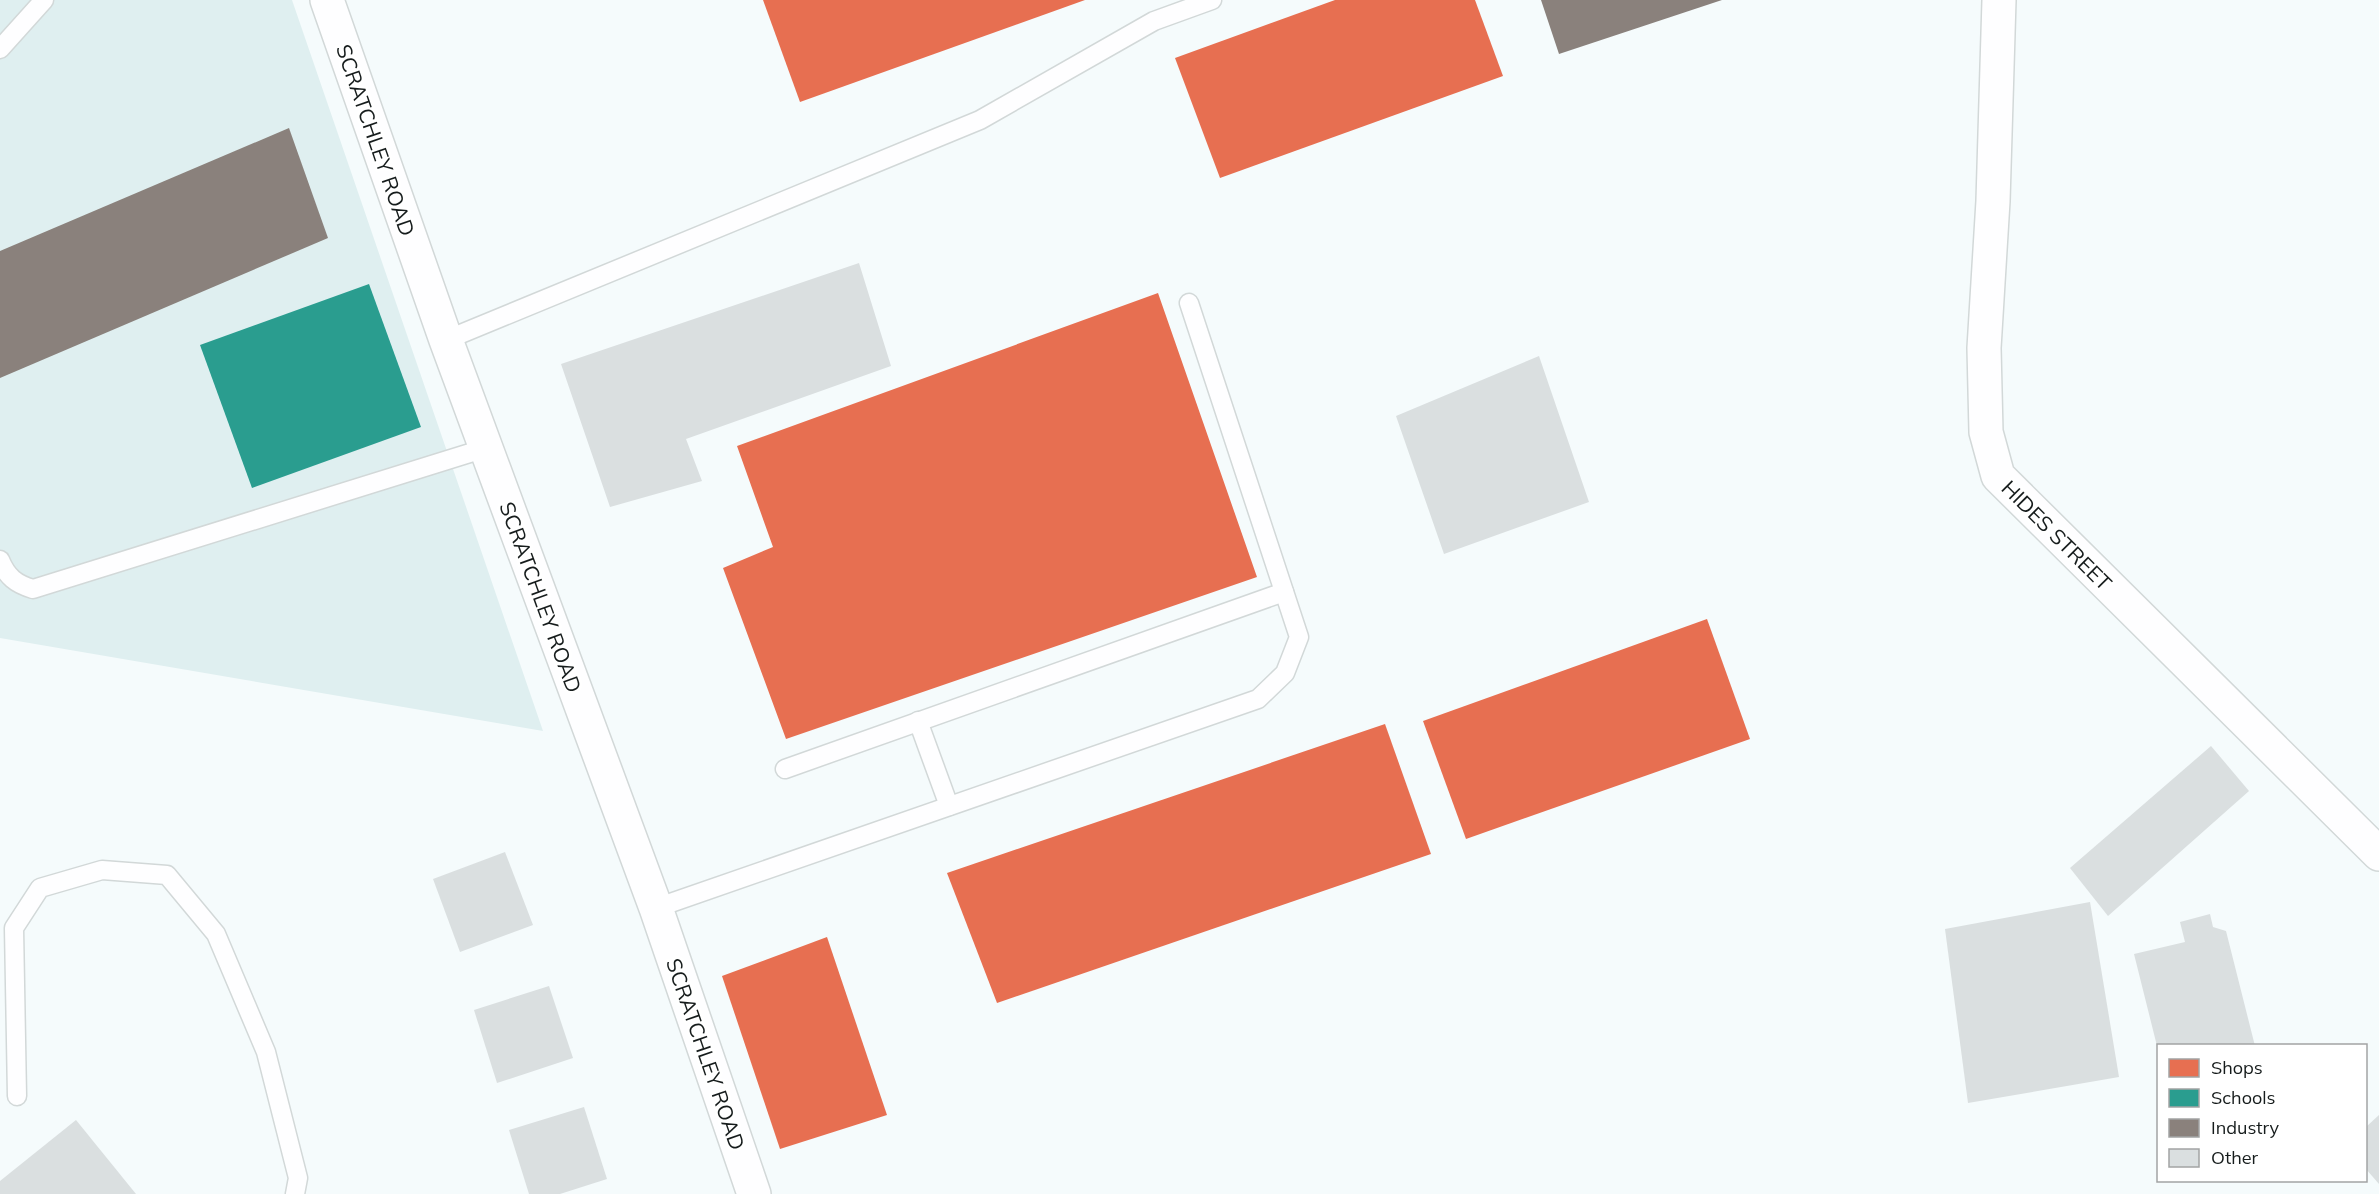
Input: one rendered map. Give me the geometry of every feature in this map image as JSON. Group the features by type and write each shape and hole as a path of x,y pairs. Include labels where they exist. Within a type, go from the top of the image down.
{"main road":[{"name":"SCRATCHLEY ROAD","path":"327,0 446,340 656,908 754,1194"},
{"name":"HIDES STREET","path":"2000,0 1993,201 1984,348 1986,432 1998,476 2379,854"}],"lane":[{"path":"0,49 44,0"},
{"path":"446,340 980,120 1154,21 1212,0"},
{"path":"656,908 1258,699 1285,673 1299,637 1189,303"},
{"path":"0,560 4,570 16,584 33,589 486,448"},
{"path":"785,769 1284,592"},
{"path":"918,721 949,806"},
{"path":"17,1095 14,928 40,888 102,870 167,875 216,934 266,1052 298,1178 295,1194"}],"shaded area":[{"path":"0,0 292,0 543,731 0,638"}],"building: Shops":[{"path":"763,0 1085,0 800,102"},
{"path":"1335,0 1475,0 1503,76 1220,178 1175,58"},
{"path":"1158,293 1257,577 786,739 723,568 773,547 737,446"},
{"path":"1707,619 1750,739 1466,839 1423,721"},
{"path":"1385,724 1431,854 997,1003 947,873"},
{"path":"827,937 887,1115 780,1149 722,976"}],"building: Schools":[{"path":"369,284 421,427 252,488 200,345"}],"building: Industry":[{"path":"1541,0 1722,0 1559,54"},
{"path":"289,128 328,238 0,378 0,251"}],"building: Other":[{"path":"859,263 891,366 686,439 702,481 610,507 561,364"},
{"path":"1539,356 1589,502 1444,554 1396,416"},
{"path":"2211,746 2249,791 2108,916 2070,868"},
{"path":"505,852 533,925 460,952 433,879"},
{"path":"2090,902 2119,1077 1968,1103 1945,929"},
{"path":"2210,914 2213,927 2226,931 2254,1044 2157,1044 2157,1046 2134,954 2185,942 2180,922"},
{"path":"549,986 573,1058 497,1083 474,1010"},
{"path":"584,1107 607,1179 560,1194 529,1194 509,1130"},
{"path":"2379,1115 2379,1184 2367,1170 2367,1126"},
{"path":"76,1120 136,1194 0,1194 0,1181"}]}
